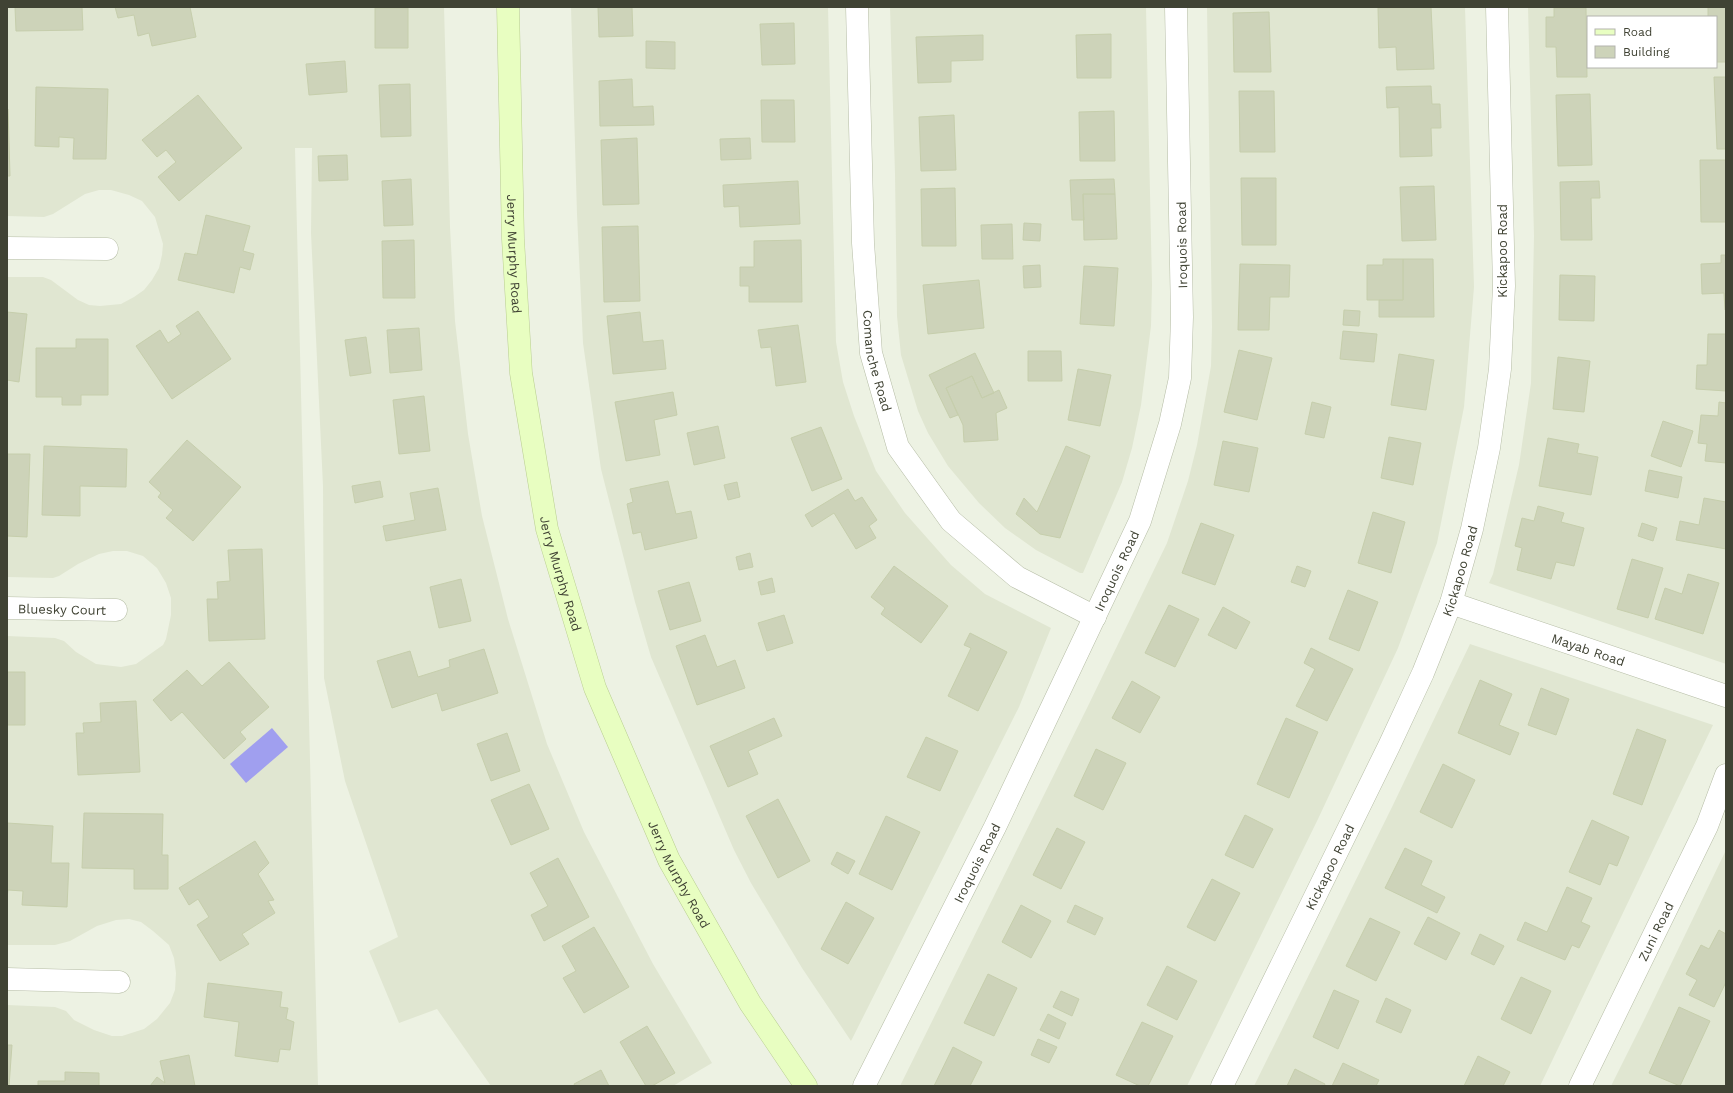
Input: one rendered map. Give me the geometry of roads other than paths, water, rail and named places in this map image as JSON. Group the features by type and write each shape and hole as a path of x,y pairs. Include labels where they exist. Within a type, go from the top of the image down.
{"street":[{"name":"Jerry Murphy Road","path":"508,7 513,239 521,373 547,529 595,688 669,860 750,1003 806,1086"},
{"name":"Comanche Road","path":"857,7 863,243 871,353 898,447 951,521 1017,577 1095,617"},
{"name":"Iroquois Road","path":"864,1086 995,827 1140,521 1170,424 1180,378 1182,318 1182,238 1176,7"},
{"name":"Kickapoo Road","path":"1222,1086 1389,746 1423,673 1451,603 1472,529 1489,448 1500,370 1504,286 1497,7"},
{"path":"7,248 107,249"},
{"name":"Mayab Road","path":"1451,603 1726,696"},
{"name":"Bluesky Court","path":"7,608 116,610"},
{"name":"Zuni Road","path":"1580,1086 1707,826 1726,775"},
{"path":"7,979 119,982"}],"water":[{"path":"272,728 288,747 246,783 230,764"}]}
